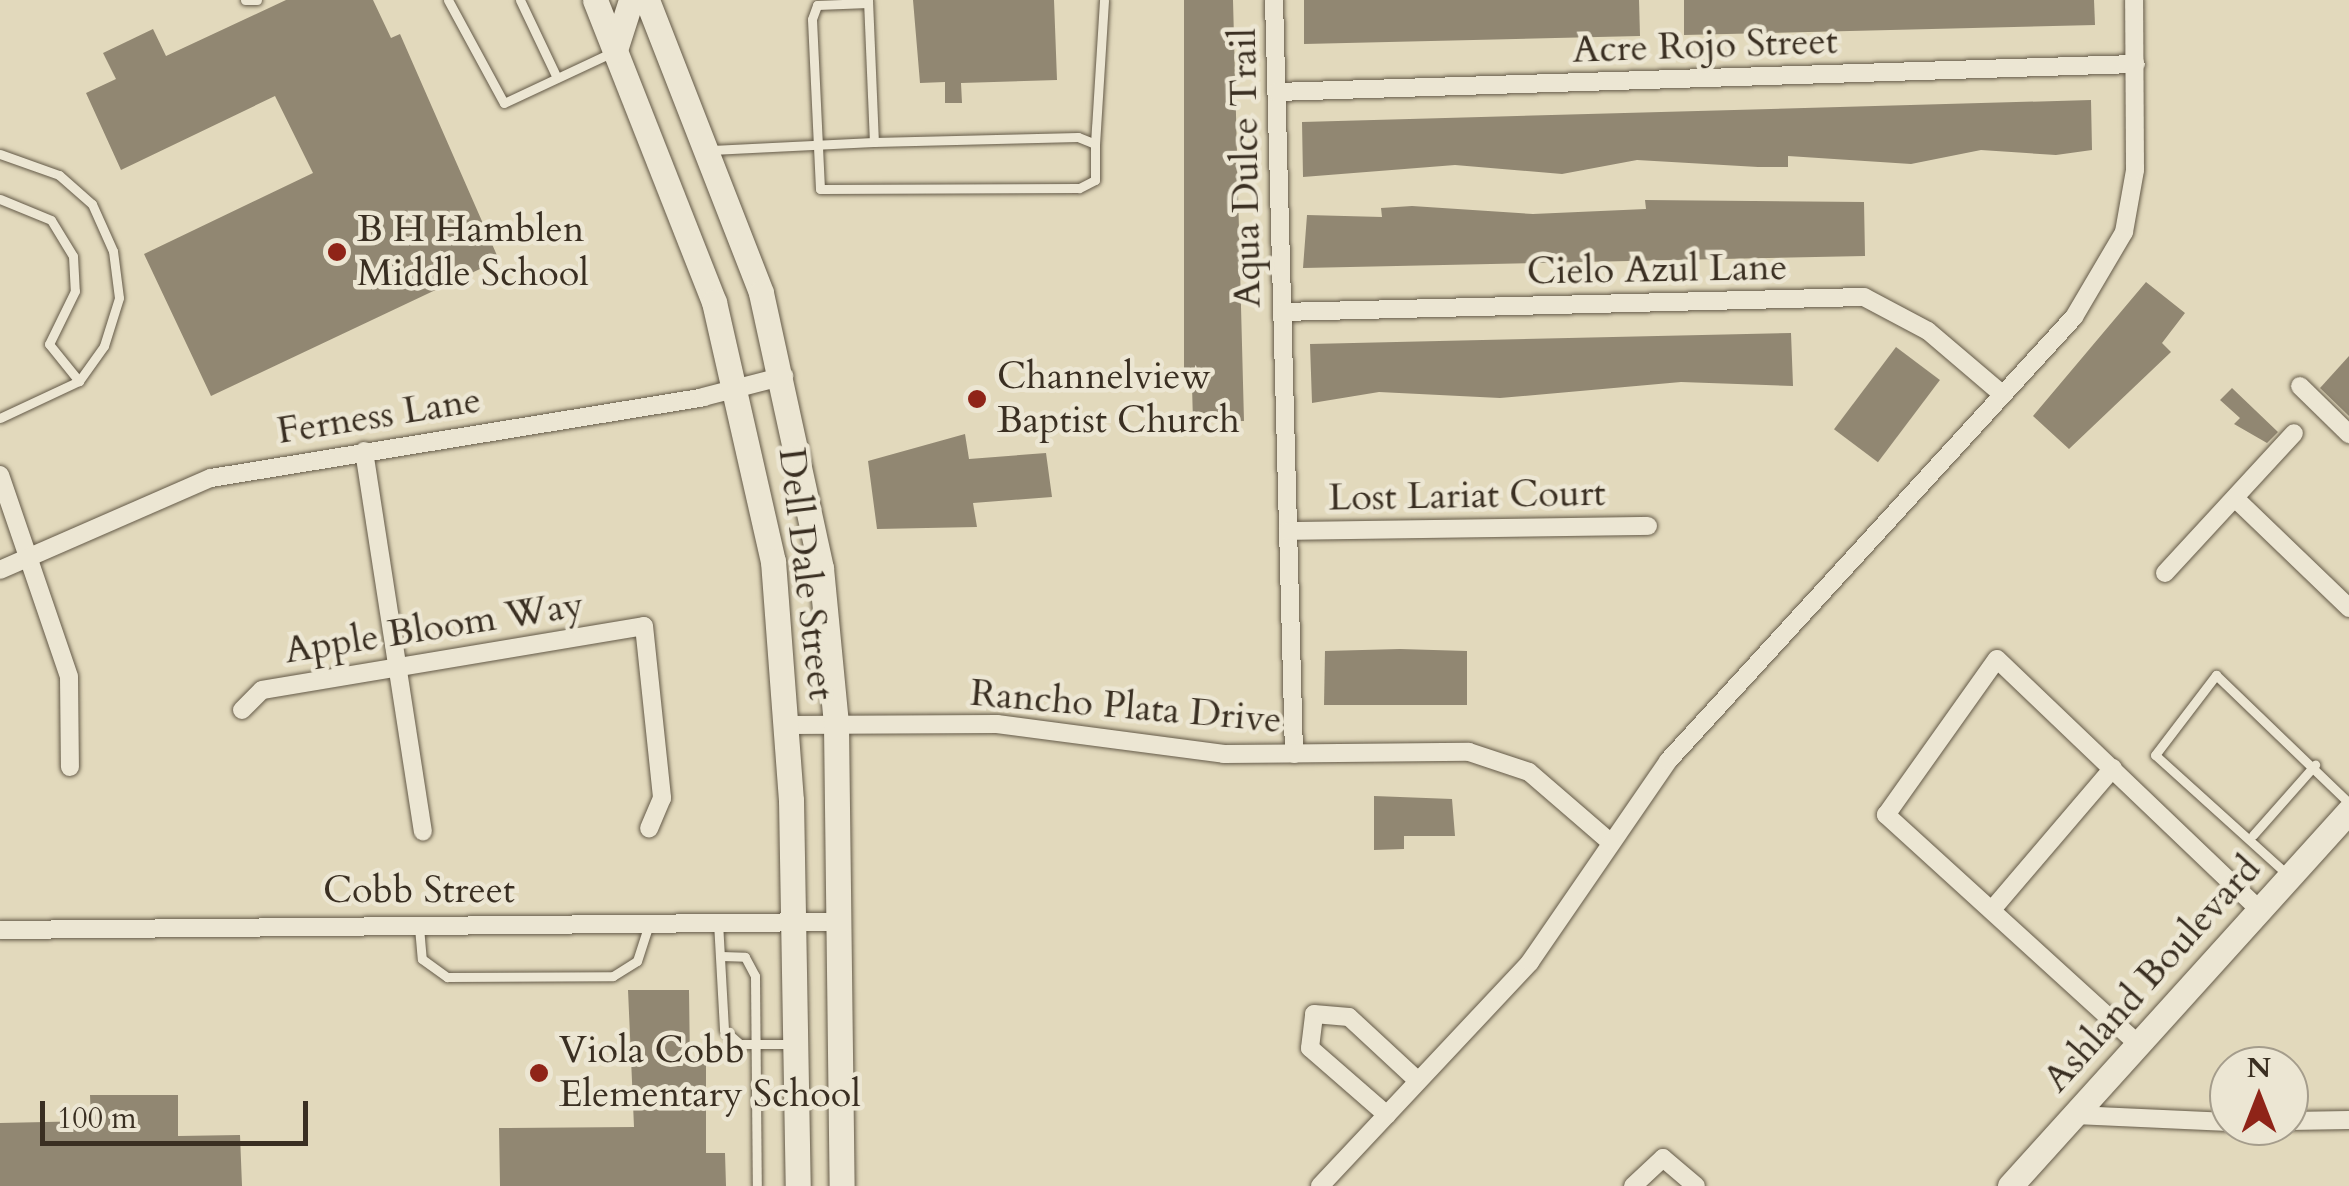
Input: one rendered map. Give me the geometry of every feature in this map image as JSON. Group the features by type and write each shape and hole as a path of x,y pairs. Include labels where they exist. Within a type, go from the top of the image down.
{"main road":[{"name":"Dell Dale Street","path":"595,0 740,387 774,560 788,724 798,1186"},
{"path":"615,50 631,0"},
{"name":"Dell Dale Street","path":"647,0 708,151 784,376 821,568 836,725 842,1186"},
{"name":"Ashland Boulevard","path":"2010,1186 2349,812"}],"street":[{"name":"Aqua Dulce Trail","path":"1274,0 1294,754"},
{"path":"1320,1186 1530,962 1609,841 1668,760 2074,316 2124,232 2135,170 2134,0"},
{"name":"Acre Rojo Street","path":"1276,92 2136,64"},
{"name":"Cielo Azul Lane","path":"1282,312 1864,297 1928,331 2002,394"},
{"name":"Ferness Lane","path":"0,570 178,488 784,376"},
{"path":"2300,386 2349,434"},
{"path":"2165,573 2240,502 2294,433"},
{"path":"364,451 423,830"},
{"path":"0,476 24,559 69,677 70,768"},
{"path":"2240,502 2349,608"},
{"name":"Lost Lariat Court","path":"1288,531 1648,526"},
{"name":"Apple Bloom Way","path":"242,710 262,690 397,663 644,626 662,798 649,828"},
{"path":"2138,1044 1996,905 1886,815 1998,660 2260,910"},
{"name":"Rancho Plata Drive","path":"788,724 997,724 1132,745 1294,754 1498,758 1552,787 1609,841"},
{"path":"1996,905 2112,768"},
{"name":"Cobb Street","path":"0,930 838,922"},
{"path":"1387,1114 1310,1048 1314,1014 1349,1018 1418,1080"},
{"path":"2075,1116 2209,1121"},
{"path":"2309,1121 2349,1120"},
{"path":"1633,1186 1663,1158 1696,1186"}],"lane":[{"path":"245,0 257,0"},
{"path":"448,0 504,103 615,50"},
{"path":"520,0 557,78"},
{"path":"874,142 868,1 817,5 812,19 820,189 836,196 1079,188 1095,180 1104,0"},
{"path":"708,151 818,142 1078,137 1095,144"},
{"path":"0,154 78,188 108,234 115,322 79,380 0,418"},
{"path":"0,200 33,209 65,236 75,291 49,344 79,380"},
{"path":"2290,877 2253,835 2155,755 2216,674 2315,765 2349,803"},
{"path":"2253,835 2315,765"},
{"path":"419,924 430,970 468,977 614,976 637,961 648,922"},
{"path":"718,922 724,1030 755,1044 795,1044"},
{"path":"721,956 745,957 755,976 757,1186"}],"building":[{"path":"286,0 373,0 391,38 400,34 499,260 211,396 144,254 313,173 275,96 121,170 86,93 116,79 103,53 153,29 166,56"},
{"path":"913,0 1054,0 1057,80 961,83 962,103 945,103 945,82 920,83"},
{"path":"1184,0 1233,0 1244,421 1193,422 1192,386 1184,386"},
{"path":"1304,0 1639,0 1640,36 1304,44"},
{"path":"1684,0 2094,0 2095,25 1684,35"},
{"path":"2091,100 2092,150 2056,155 1981,150 1911,164 1788,156 1788,167 1637,160 1562,174 1455,165 1303,177 1302,122"},
{"path":"1645,200 1864,202 1865,256 1303,268 1307,215 1382,217 1381,208 1412,206 1533,214 1646,209"},
{"path":"2146,282 2185,313 2162,343 2171,352 2069,449 2033,416"},
{"path":"1791,333 1793,386 1681,382 1500,398 1379,392 1312,403 1310,344"},
{"path":"1896,347 1940,380 1878,462 1834,429"},
{"path":"2349,356 2349,416 2320,388"},
{"path":"2232,388 2278,432 2267,443 2234,424 2240,418 2220,400"},
{"path":"965,434 969,459 1046,453 1052,497 973,503 977,527 877,529 868,461"},
{"path":"1325,651 1467,651 1467,705 1324,705"},
{"path":"1374,796 1452,799 1455,836 1404,836 1404,849 1374,850"},
{"path":"628,990 689,990 690,1064 706,1063 706,1153 725,1153 726,1186 500,1186 499,1128 634,1127"},
{"path":"90,1095 178,1095 178,1136 240,1135 242,1186 0,1186 0,1123 91,1121"}],"place":[{"name":"B H Hamblen Middle School","path":"337,252"},
{"name":"Channelview Baptist Church","path":"977,399"},
{"name":"Viola Cobb Elementary School","path":"539,1073"}]}
